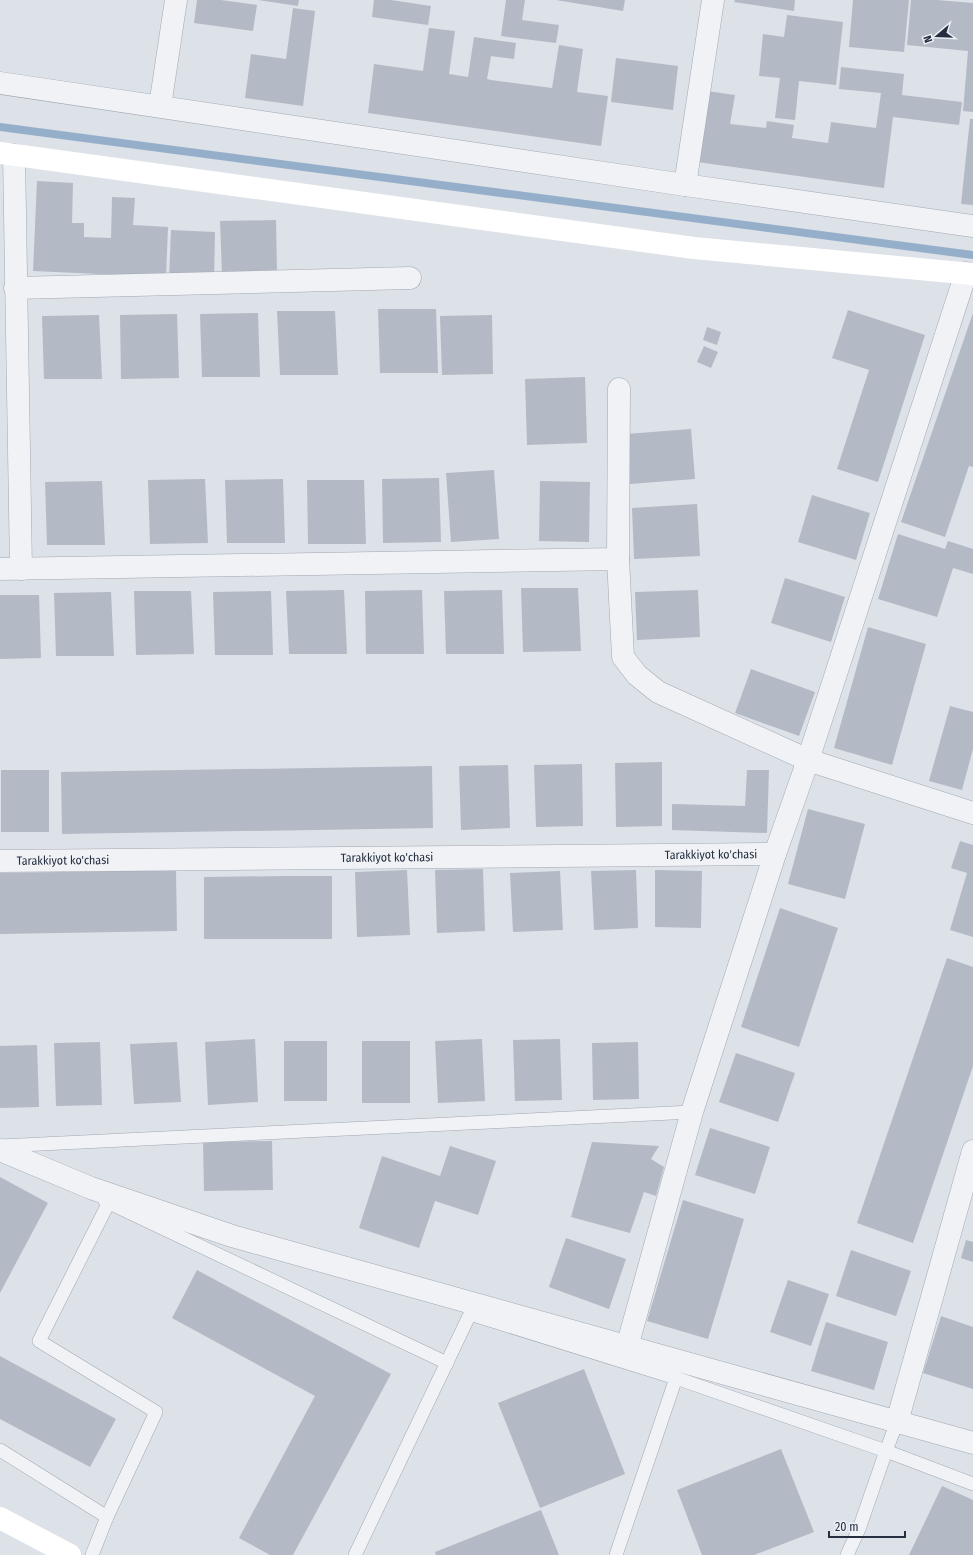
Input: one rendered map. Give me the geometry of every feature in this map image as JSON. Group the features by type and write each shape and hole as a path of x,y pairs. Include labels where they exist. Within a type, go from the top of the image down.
{"street":[{"path":"160,106 176,0"},
{"path":"685,185 713,0"},
{"path":"0,83 685,185 973,226"},
{"path":"618,558 10,569 16,288 7,154 694,248 970,274 808,760 775,854 692,1112 627,1347"},
{"path":"16,288 410,278"},
{"path":"619,389 618,558 623,657 637,675 658,692 808,760 973,813"},
{"name":"Tarakkiyot ko'chasi","path":"0,861 775,854"},
{"path":"0,1150 91,1188 232,1236 973,1443"},
{"path":"896,1422 973,1151"},
{"path":"0,1518 70,1555"}],"lane":[{"path":"0,1146 692,1112"},
{"path":"91,1188 108,1204 447,1363"},
{"path":"92,1555 107,1517 156,1412 39,1341 108,1204"},
{"path":"355,1555 470,1314 676,1378 886,1451 973,1484"},
{"path":"616,1555 676,1378"},
{"path":"847,1555 859,1528 896,1422"},
{"path":"0,1450 107,1517"}],"building":[{"path":"197,0 221,0 257,5 253,31 194,23"},
{"path":"258,0 299,0 298,6"},
{"path":"374,0 391,0 431,6 428,25 372,17"},
{"path":"506,0 525,0 522,20 559,25 556,43 501,36"},
{"path":"556,0 625,0 623,11"},
{"path":"735,0 795,0 794,11 734,2"},
{"path":"853,0 909,0 904,52 849,47"},
{"path":"911,0 937,0 973,3 973,112 963,111 968,51 907,45"},
{"path":"293,8 315,11 303,106 245,98 251,54 286,59"},
{"path":"787,15 843,22 836,85 799,81 795,120 775,118 780,78 759,76 763,34 784,37"},
{"path":"429,28 455,31 449,74 468,77 474,37 516,43 514,59 491,56 487,79 552,88 559,45 583,49 577,92 608,96 601,146 368,113 374,64 423,71"},
{"path":"616,58 678,66 673,110 611,102"},
{"path":"841,67 904,74 902,95 962,102 959,125 893,117 884,188 697,162 707,91 735,95 730,124 766,128 767,121 794,125 792,138 828,143 831,122 876,128 881,93 839,89"},
{"path":"970,119 973,119 973,205 961,204"},
{"path":"37,181 73,183 72,223 84,223 84,237 111,238 112,197 135,198 133,225 168,227 166,277 33,271"},
{"path":"276,220 277,273 222,275 220,221"},
{"path":"171,230 215,232 214,281 169,279"},
{"path":"378,309 436,309 438,373 380,373"},
{"path":"848,310 925,335 878,482 837,469 869,370 832,358"},
{"path":"277,311 335,311 338,375 280,375"},
{"path":"258,313 260,377 202,377 200,314"},
{"path":"973,313 973,467 969,466 945,537 901,522"},
{"path":"177,314 179,378 121,379 120,315"},
{"path":"99,315 102,379 44,379 42,316"},
{"path":"492,315 493,374 442,375 440,316"},
{"path":"707,327 721,332 717,345 703,340"},
{"path":"704,346 718,352 711,368 697,362"},
{"path":"585,377 587,443 527,445 525,379"},
{"path":"691,429 695,479 630,484 626,434"},
{"path":"494,470 499,539 451,542 446,473"},
{"path":"439,478 441,542 383,543 382,479"},
{"path":"205,479 208,543 150,544 148,480"},
{"path":"283,479 285,543 227,543 225,480"},
{"path":"307,480 364,480 366,544 308,544"},
{"path":"102,481 105,545 47,545 45,482"},
{"path":"540,481 590,482 589,542 539,541"},
{"path":"812,495 870,513 856,560 798,542"},
{"path":"697,504 700,556 634,559 632,508"},
{"path":"898,534 945,549 948,541 973,549 973,574 953,568 937,617 878,599"},
{"path":"785,578 845,597 831,642 771,623"},
{"path":"521,588 578,588 581,651 523,652"},
{"path":"344,590 347,654 289,654 286,591"},
{"path":"422,590 424,654 366,654 365,591"},
{"path":"502,590 504,654 446,654 444,591"},
{"path":"698,590 700,637 637,640 635,592"},
{"path":"134,591 191,591 194,654 136,655"},
{"path":"271,591 273,655 215,655 213,592"},
{"path":"111,592 114,656 56,656 54,593"},
{"path":"0,595 39,595 41,658 0,659"},
{"path":"868,627 926,644 892,765 834,748"},
{"path":"751,669 815,692 799,736 735,713"},
{"path":"950,706 973,712 973,749 962,790 929,781"},
{"path":"662,762 662,826 616,827 615,763"},
{"path":"582,764 583,826 536,827 534,765"},
{"path":"508,765 510,828 461,830 459,766"},
{"path":"432,766 433,828 62,834 61,772"},
{"path":"1,770 49,770 49,832 1,832"},
{"path":"747,770 769,770 767,833 672,830 672,804 745,806"},
{"path":"808,809 865,824 845,899 788,884"},
{"path":"960,841 973,845 973,937 950,930 967,873 951,868"},
{"path":"483,869 485,931 437,933 435,870"},
{"path":"176,870 177,931 0,934 0,873"},
{"path":"407,870 410,935 357,937 355,872"},
{"path":"636,870 638,928 594,930 591,871"},
{"path":"655,870 702,871 701,928 655,927"},
{"path":"560,871 563,930 513,932 510,873"},
{"path":"332,876 332,939 204,939 204,877"},
{"path":"780,908 838,928 799,1047 741,1027"},
{"path":"947,958 973,967 973,1066 913,1243 857,1223"},
{"path":"255,1039 258,1102 208,1105 205,1042"},
{"path":"482,1039 485,1101 438,1103 435,1041"},
{"path":"560,1039 562,1100 515,1101 513,1040"},
{"path":"284,1041 327,1041 327,1101 284,1101"},
{"path":"362,1041 410,1041 410,1103 362,1103"},
{"path":"100,1042 102,1105 56,1106 54,1043"},
{"path":"177,1042 181,1102 134,1104 130,1044"},
{"path":"638,1042 639,1099 593,1100 592,1043"},
{"path":"37,1045 39,1107 0,1108 0,1046"},
{"path":"736,1053 795,1073 778,1122 719,1102"},
{"path":"710,1128 770,1147 755,1194 695,1175"},
{"path":"272,1141 273,1190 204,1191 203,1142"},
{"path":"592,1142 659,1146 651,1159 664,1167 656,1196 644,1192 630,1233 571,1217"},
{"path":"450,1146 496,1161 478,1215 435,1201 419,1248 359,1228 382,1156 440,1176"},
{"path":"0,1177 48,1203 0,1293"},
{"path":"683,1200 744,1219 708,1339 647,1321"},
{"path":"566,1238 626,1259 609,1309 549,1287"},
{"path":"966,1240 973,1242 973,1262 961,1258"},
{"path":"851,1250 911,1271 896,1316 836,1296"},
{"path":"197,1270 391,1374 293,1555 270,1555 239,1538 315,1396 172,1318"},
{"path":"788,1280 829,1294 811,1346 770,1332"},
{"path":"941,1316 973,1327 973,1389 923,1373"},
{"path":"826,1322 888,1342 874,1390 811,1371"},
{"path":"0,1356 116,1419 90,1467 0,1419"},
{"path":"584,1369 625,1474 540,1508 498,1403"},
{"path":"781,1449 814,1532 754,1555 702,1555 677,1490"},
{"path":"942,1486 973,1500 973,1555 909,1555"},
{"path":"541,1510 559,1555 436,1555 435,1552"}],"waterway":[{"path":"0,127 973,255"}]}
